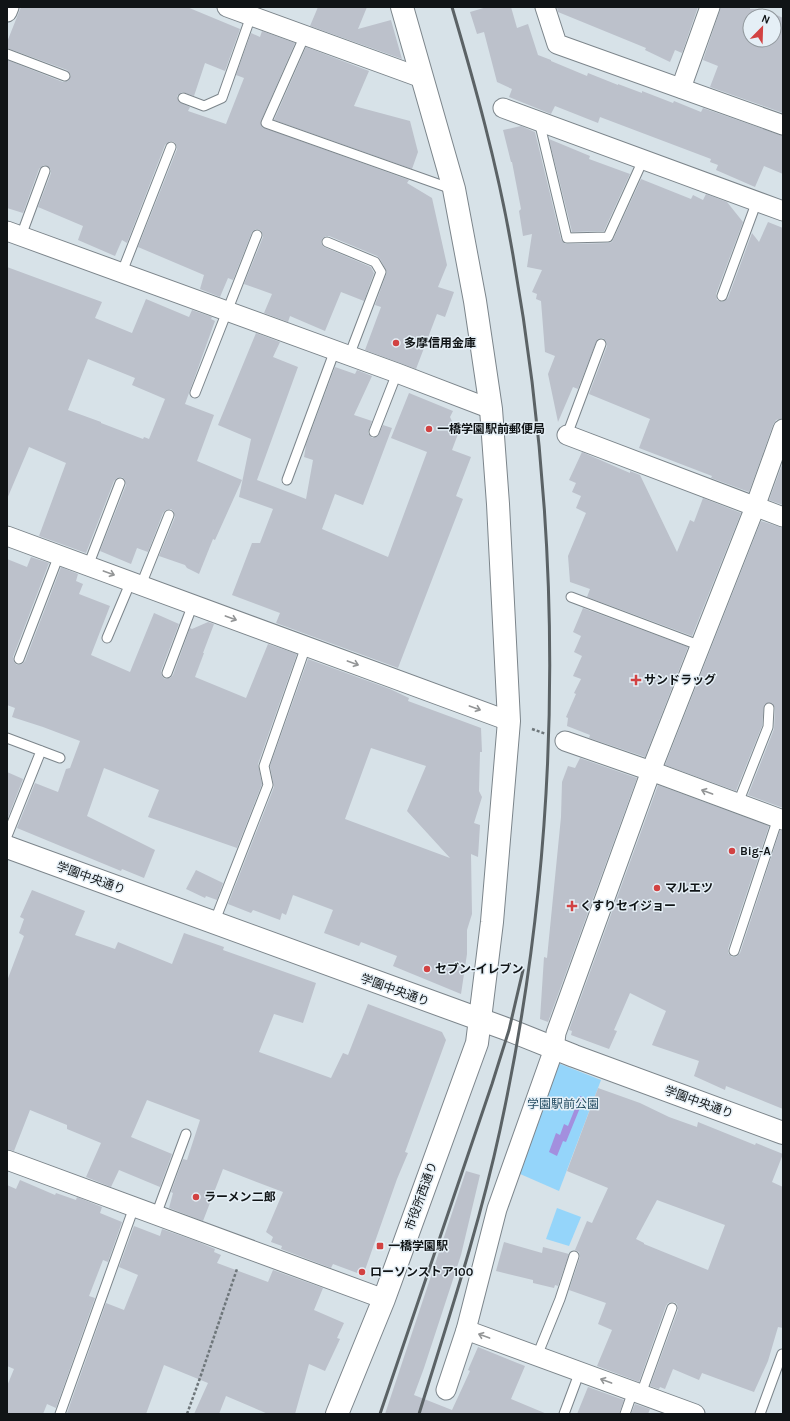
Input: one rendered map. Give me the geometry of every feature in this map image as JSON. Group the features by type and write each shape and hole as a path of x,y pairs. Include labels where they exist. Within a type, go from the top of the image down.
{"street":[{"path":"7,12 9,7"},
{"path":"227,7 422,78"},
{"name":"市役所西通り","path":"337,1414 384,1299 477,1043 492,922 509,721 499,512 491,409 475,301 454,189 402,7"},
{"path":"546,7 557,44 783,125"},
{"path":"681,88 710,7"},
{"path":"503,108 783,211"},
{"path":"14,233 397,373 491,409"},
{"path":"446,1390 466,1330 497,1209 554,1048 556,1033 651,771 755,507 783,429"},
{"path":"567,435 783,517"},
{"path":"7,536 509,721"},
{"path":"565,741 781,819"},
{"name":"学園中央通り","path":"7,847 509,1030 783,1133"},
{"path":"7,1160 384,1299"},
{"path":"466,1330 695,1414"}],"lane":[{"path":"183,98 204,106 222,98 251,16"},
{"path":"305,35 266,123 454,189"},
{"path":"7,54 66,76"},
{"path":"539,121 567,238 608,237 643,160"},
{"path":"122,272 171,147"},
{"path":"14,233 44,171"},
{"path":"722,296 757,202"},
{"path":"195,392 257,234"},
{"path":"287,480 342,353 381,272 375,262 327,242"},
{"path":"567,435 600,344"},
{"path":"374,432 397,373"},
{"path":"88,566 120,483"},
{"path":"108,638 169,515"},
{"path":"19,659 59,555"},
{"path":"571,598 701,646"},
{"path":"167,673 193,604"},
{"path":"214,923 268,785 264,766 306,646"},
{"path":"738,803 768,727 769,708"},
{"path":"7,738 60,758"},
{"path":"7,836 41,751"},
{"path":"734,951 781,819"},
{"path":"156,1215 186,1134"},
{"path":"60,1414 134,1207"},
{"path":"537,1356 560,1299 574,1256"},
{"path":"625,1414 637,1392 672,1308"},
{"path":"760,1414 782,1354"},
{"path":"564,1414 580,1371"}],"path":[{"path":"509,721 565,741"},
{"path":"187,1414 244,1247"}],"green space":[{"name":"学園駅前公園","path":"550,1060 601,1080 559,1191 511,1170"},
{"path":"557,1208 581,1217 569,1246 546,1239"}],"shaded area":[{"path":"580,1096 584,1098 566,1142 563,1141 557,1156 549,1152 556,1133 560,1135 564,1124 568,1126"}],"building":[{"path":"21,7 187,7 240,29 225,71 205,63 194,96 182,92 177,96 179,102 190,107 188,111 226,124 244,78 236,75 251,33 260,37 262,31 295,43 261,121 262,127 409,180 407,183 432,198 447,265 438,287 454,292 445,317 437,314 416,369 365,350 381,307 375,305 387,272 377,256 329,236 322,239 321,243 324,247 371,267 374,273 364,301 341,292 325,331 290,316 288,322 264,313 272,294 244,284 263,237 260,230 256,229 252,232 233,280 228,278 220,297 200,289 204,275 138,247 177,149 174,142 170,141 165,145 127,243 122,240 115,256 78,240 83,226 38,207 51,173 51,170 47,166 44,165 39,169 23,213 7,208 7,60 63,82 68,81 71,75 67,70 7,48 7,42"},
{"path":"318,7 367,7 358,29 391,20 402,59 310,26"},
{"path":"487,7 511,7 517,28 528,24 538,55 551,61 587,76 588,73 642,93 642,91 673,103 674,101 701,112 703,108 783,136 783,174 764,166 755,187 716,170 718,165 710,162 711,159 600,117 598,123 555,106 551,114 509,97 512,89 497,82 484,32 477,34 470,12"},
{"path":"557,7 698,7 682,53 675,50 670,62 645,50 646,48 558,12"},
{"path":"721,7 750,7 742,8 742,48 782,48 783,18 783,113 710,87 718,66 703,60"},
{"path":"306,47 369,71 354,106 410,121 418,152 412,169 274,120"},
{"path":"521,126 535,132 561,239 565,244 612,242 641,179 691,199 693,195 703,200 706,194 727,202 743,222 716,294 717,300 723,302 728,298 752,233 759,242 768,222 783,228 783,418 776,420 773,425 749,492 639,448 650,419 589,394 607,346 606,341 603,338 598,339 596,342 578,389 573,387 558,422 548,374 555,356 545,352 541,301 536,299 537,294 532,292 542,270 527,267 532,234 523,236 519,211 521,209 512,162 503,130"},
{"path":"549,139 590,156 589,159 630,174 604,231 572,232"},
{"path":"7,267 102,302 95,318 132,333 146,299 189,317 192,310 212,317 211,319 215,321 185,404 214,415 197,461 242,480 215,540 213,539 199,574 187,568 185,565 159,556 175,517 174,512 171,509 166,510 163,513 148,552 137,548 131,564 100,551 126,485 125,480 122,477 117,478 114,481 86,553 39,536 66,463 29,447 7,499","holes":["88,359 135,378 132,385 165,399 149,439 144,437 143,439 68,410"]},
{"path":"256,333 280,342 273,357 298,367 257,480 306,499 313,460 304,457 306,445 335,367 355,374 357,370 372,376 354,415 372,421 368,433 372,438 378,436 383,425 392,428 363,505 335,494 322,529 388,557 427,452 391,438 409,393 453,411 450,417 458,434 452,450 471,457 456,496 463,499 398,668 276,623 280,613 232,595 252,543 260,543 273,509 239,497 251,439 218,425"},
{"path":"582,452 630,473 630,471 640,475 677,552 690,520 694,522 703,498 741,513 692,636 587,597 590,589 570,582 568,556 586,513 576,508 581,496 572,492 576,483 569,480"},
{"path":"783,462 783,505 769,500"},
{"path":"761,521 783,528 783,808 748,795 774,729 775,708 772,703 767,703 764,705 762,726 736,791 665,765"},
{"path":"31,557 49,563 13,657 14,662 17,665 22,664 25,661 61,567 78,574 76,581 83,584 79,594 110,606 91,655 130,672 154,613 179,624 161,671 162,676 165,679 170,678 173,675 190,628 192,629 208,622 214,624 195,677 246,698 268,644 297,654 258,764 262,784 237,848 148,817 159,790 104,768 87,816 155,850 144,878 122,869 121,871 17,828 35,783 58,792 66,769 70,768 80,741 12,717 15,708 7,705 7,559 27,567"},
{"path":"583,608 688,647 645,757 589,738 590,735 567,726 568,718 566,717 576,694 574,693 581,679 573,676 582,656 574,652 581,636 573,632"},
{"path":"308,659 390,689 409,698 408,701 481,728 482,752 480,752 479,791 482,797 474,823 480,825 478,857 471,854 472,914 467,930 467,954 461,994 393,966 397,956 361,942 359,946 324,933 333,910 293,895 286,915 282,913 280,920 253,910 251,913 228,904 274,787 270,766","holes":["371,748 426,766 407,811 450,858 345,819"]},
{"path":"580,758 637,778 548,1022 540,1019 544,957 547,958 561,817 562,782 568,766 575,768"},
{"path":"7,772 23,779 7,820"},
{"path":"658,785 769,826 728,949 728,953 732,957 736,957 740,953 780,830 783,831 783,1109 726,1086 725,1090 694,1076 699,1061 652,1045 666,1011 630,993 614,1030 617,1031 609,1049 571,1035 572,1031 569,1030"},
{"path":"196,870 223,883 217,900 206,896 205,898 186,889"},
{"path":"32,890 85,911 75,935 115,949 118,942 172,964 184,933 224,947 223,950 316,983 303,1023 274,1014 259,1052 331,1078 343,1053 348,1055 368,1004 442,1032 446,1040 405,1152 408,1153 397,1179 365,1270 363,1270 360,1274 333,1264 331,1268 281,1249 282,1246 271,1242 273,1237 266,1232 283,1192 223,1169 203,1221 169,1208 173,1193 171,1192 183,1159 187,1160 200,1120 147,1100 131,1137 172,1154 160,1187 119,1170 111,1187 86,1177 101,1143 67,1129 67,1125 30,1110 14,1151 7,1149 7,981 24,936 19,933 24,919 20,917"},
{"path":"598,1088 640,1103 669,1117 697,1127 698,1122 755,1145 756,1143 783,1154 772,1182 783,1187 783,1328 778,1327 768,1361 754,1392 702,1373 699,1380 673,1369 665,1389 650,1386 678,1310 677,1304 674,1302 668,1303 666,1306 639,1382 597,1366 612,1330 598,1324 606,1303 569,1290 580,1257 579,1252 575,1250 587,1221 592,1223 608,1188 567,1171","holes":["657,1200 725,1225 708,1270 644,1244 636,1239"]},
{"path":"466,1171 480,1175 461,1255 414,1395 452,1410 470,1371 468,1370 478,1347 525,1366 511,1399 547,1414 385,1414"},
{"path":"20,1180 55,1195 56,1193 76,1200 77,1197 102,1207 100,1213 122,1222 108,1262 103,1260 89,1296 95,1298 56,1408 47,1404 43,1414 7,1414 7,1386 14,1369 7,1366 7,1185 16,1189"},
{"path":"134,1226 160,1236 162,1229 196,1241 215,1249 214,1252 221,1255 217,1263 268,1282 273,1270 323,1288 314,1310 344,1323 337,1338 340,1339 325,1371 309,1364 295,1414 268,1414 226,1396 219,1414 194,1414 208,1383 164,1365 146,1414 67,1413 106,1303 124,1310 138,1275 119,1267"},
{"path":"504,1242 542,1253 543,1247 569,1254 558,1286 555,1285 554,1288 533,1283 533,1280 496,1271"},
{"path":"588,1387 624,1400 619,1414 577,1414"},
{"path":"635,1404 650,1409 648,1414 631,1414"}],"railway":[{"path":"419,1414 483,1202 500,1130 521,1019 536,909 546,798 550,688 548,577 541,466 529,355 511,244 499,184 477,95 452,7"},
{"path":"380,1414 492,1084 509,1030 523,970"}],"place":[{"name":"多摩信用金庫","path":"396,343"},
{"name":"一橋学園駅前郵便局","path":"429,429"},
{"name":"サンドラッグ","path":"636,680"},
{"name":"Big-A","path":"732,851"},
{"name":"マルエツ","path":"657,888"},
{"name":"くすりセイジョー","path":"572,906"},
{"name":"セブン-イレブン","path":"427,969"},
{"name":"ラーメン二郎","path":"196,1197"},
{"name":"一橋学園駅","path":"380,1246"},
{"name":"ローソンストア100","path":"362,1272"}]}
